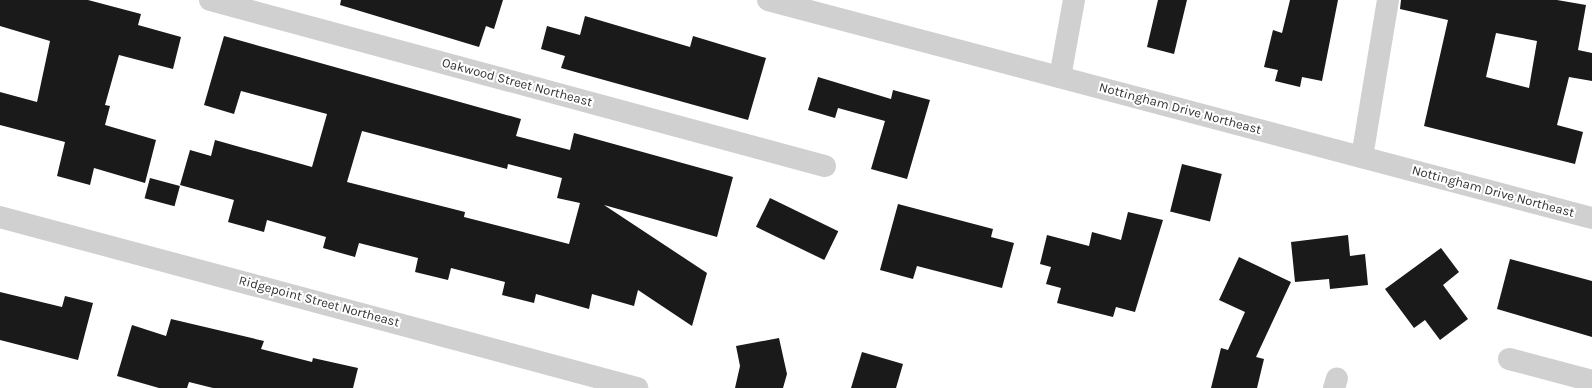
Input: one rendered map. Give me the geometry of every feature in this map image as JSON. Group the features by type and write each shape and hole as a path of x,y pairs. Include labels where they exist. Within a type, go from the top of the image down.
{"street":[{"name":"Oakwood Street Northeast","path":"210,0 825,166"},
{"name":"Nottingham Drive Northeast","path":"768,0 1592,218"},
{"path":"1060,77 1074,0"},
{"path":"1362,157 1388,0"},
{"name":"Ridgepoint Street Northeast","path":"0,216 637,388"},
{"path":"1509,359 1592,381"}],"building":[{"path":"0,0 88,0 141,14 138,25 181,37 173,69 119,55 105,105 110,106 105,125 156,140 145,183 94,168 90,185 57,176 65,142 0,125 0,92 37,102 50,41 0,26"},
{"path":"341,0 503,0 494,29 486,26 479,47 340,5"},
{"path":"1158,0 1187,0 1174,54 1147,47"},
{"path":"1290,0 1338,0 1322,81 1302,77 1300,87 1275,81 1278,70 1264,67 1273,30 1282,33"},
{"path":"1401,0 1557,0 1586,5 1578,50 1592,53 1592,81 1569,77 1557,125 1583,132 1575,164 1424,126 1448,20 1400,9","holes":["1496,33 1537,41 1529,88 1486,77"]},
{"path":"585,16 690,47 693,36 766,58 748,120 561,68 565,56 541,49 547,26 580,35"},
{"path":"224,36 521,119 516,136 570,150 574,133 733,177 717,237 604,205 707,273 692,326 638,290 634,306 592,294 589,309 536,294 534,303 502,295 505,282 451,268 448,280 415,272 418,258 359,243 355,257 323,248 326,237 267,220 264,232 228,222 234,200 180,185 190,150 211,156 215,140 312,167 327,114 241,91 234,114 204,105","holes":["362,131 507,169 508,164 562,178 557,198 580,203 569,244 464,217 465,212 347,182"]},
{"path":"818,77 891,99 893,90 930,100 907,179 871,169 885,121 838,108 835,118 808,110"},
{"path":"1182,164 1222,174 1210,221 1170,212"},
{"path":"150,178 180,186 175,206 145,198"},
{"path":"770,198 838,231 824,260 756,227"},
{"path":"898,204 993,229 991,237 1014,243 1002,288 917,266 913,279 880,270"},
{"path":"1128,212 1163,220 1135,312 1116,307 1113,317 1057,303 1061,288 1046,284 1051,267 1040,264 1047,235 1089,246 1092,232 1121,240"},
{"path":"1348,235 1350,256 1365,254 1368,285 1330,289 1329,279 1295,282 1291,242"},
{"path":"1441,248 1459,272 1443,285 1468,319 1440,340 1425,320 1414,328 1385,289"},
{"path":"1239,257 1291,282 1256,357 1264,359 1257,388 1211,388 1221,348 1228,350 1245,312 1219,300"},
{"path":"1510,259 1592,281 1592,337 1497,309"},
{"path":"0,292 62,307 65,296 93,303 78,360 0,340"},
{"path":"171,319 264,341 261,349 312,362 313,358 358,368 353,388 213,388 189,382 187,388 159,388 117,376 132,325 166,336"},
{"path":"779,338 787,374 783,388 735,388 740,366 736,346"},
{"path":"862,352 903,364 896,388 851,388"}]}
